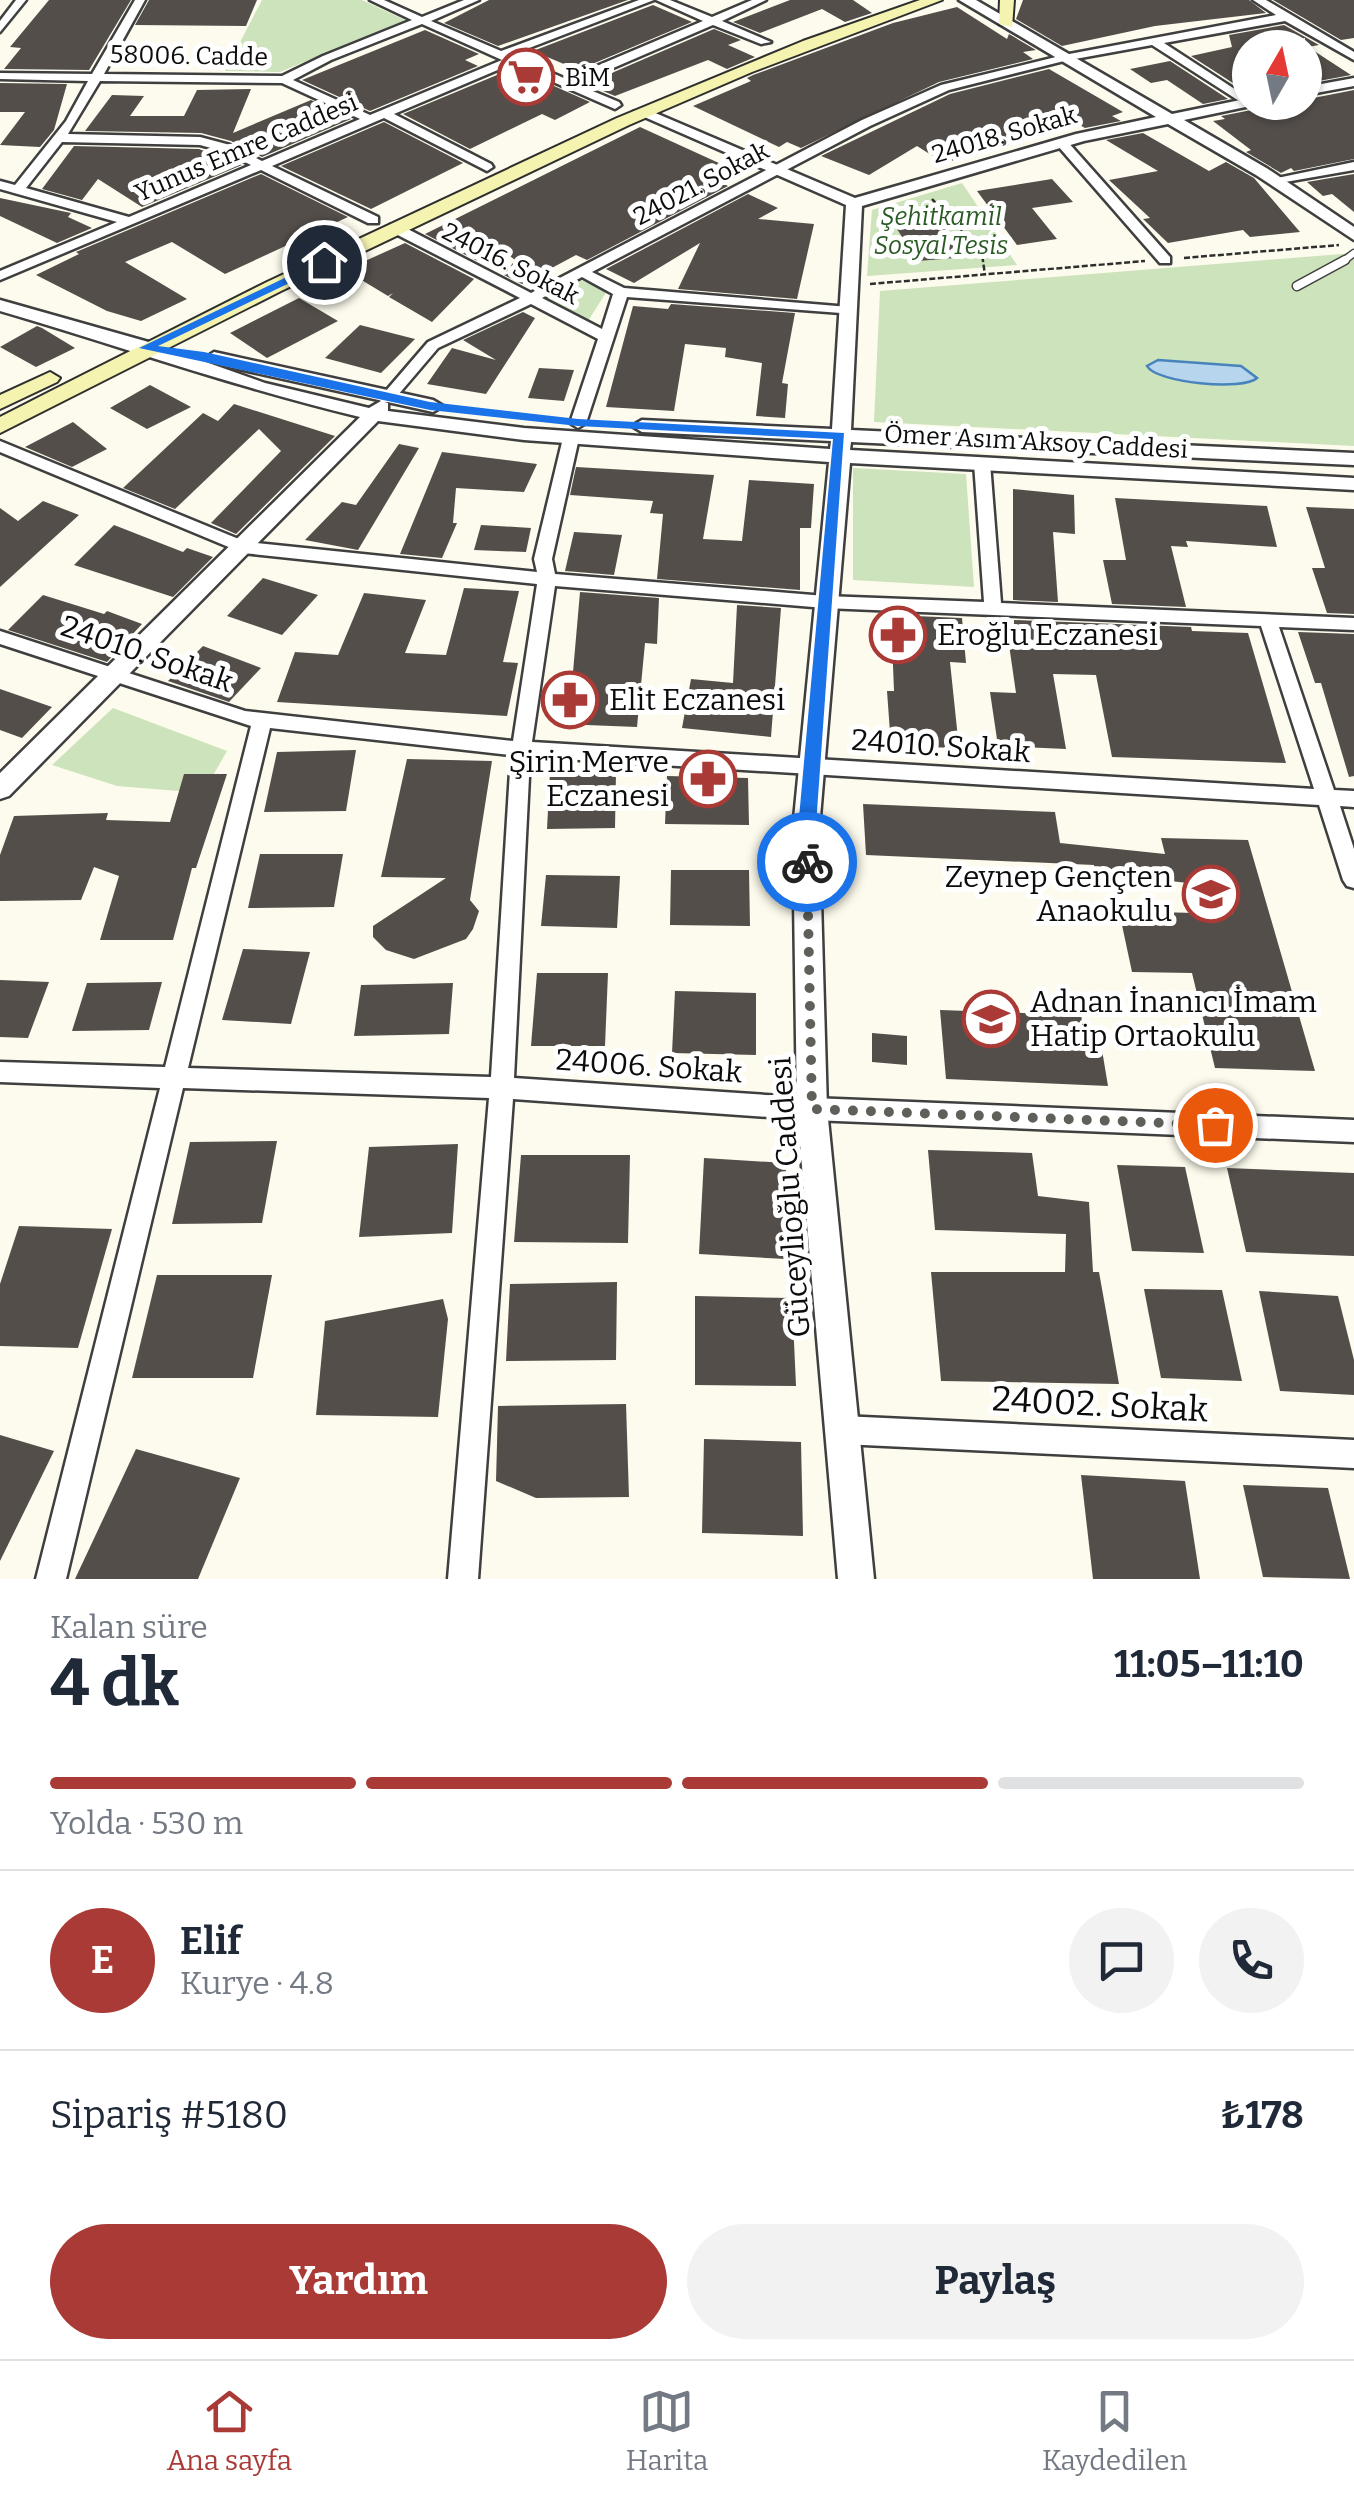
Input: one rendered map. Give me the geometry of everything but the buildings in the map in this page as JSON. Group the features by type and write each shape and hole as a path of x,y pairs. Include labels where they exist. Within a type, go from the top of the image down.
{"main road":[{"path":"0,403 121,340 615,106 765,42 894,0"},
{"path":"0,426 145,348 640,112 843,28 935,0"},
{"path":"1006,24 1007,0"}],"street":[{"path":"0,29 21,0"},
{"path":"20,188 58,138 140,0"},
{"path":"375,0 615,106"},
{"path":"284,80 421,19 474,0"},
{"name":"Yunus Emre Caddesi","path":"0,276 369,120 504,58 649,0"},
{"path":"660,0 765,42"},
{"path":"564,84 760,0"},
{"path":"966,0 1274,180 1354,235"},
{"path":"1258,0 1354,57"},
{"name":"24021. Sokak","path":"381,407 433,345 530,299 775,169 945,87 1064,58 1286,17"},
{"path":"1153,41 1232,92"},
{"name":"58006. Cadde","path":"0,76 284,80 369,120"},
{"path":"1322,88 1354,82"},
{"name":"24018. Sokak","path":"854,202 1062,143 1232,105"},
{"path":"640,112 854,202"},
{"path":"384,113 487,167"},
{"path":"58,138 200,141 264,164 373,220"},
{"path":"1062,143 1165,260"},
{"path":"1274,180 1354,166"},
{"path":"0,185 130,221"},
{"name":"Güceylioğlu Caddesi","path":"854,202 840,446 806,829 812,1109 856,1579"},
{"name":"24016. Sokak","path":"395,228 606,338"},
{"path":"582,272 621,292 850,298"},
{"path":"463,1579 502,1088 521,749 547,580 543,559 574,430 621,292"},
{"name":"Ömer Asım Aksoy Caddesi","path":"0,305 121,340 260,387 381,407 574,430 840,446 1354,459"},
{"path":"0,788 381,407"},
{"path":"0,446 243,547 547,580 825,602 1354,624"},
{"name":"Ömer Asım Aksoy Caddesi","path":"840,446 982,463 1354,484"},
{"path":"982,463 993,609"},
{"path":"1268,620 1354,880"},
{"name":"24010. Sokak","path":"0,637 244,718 521,749 1354,799"},
{"path":"51,1579 262,720"},
{"name":"24006. Sokak","path":"0,1072 502,1088 812,1109 1354,1130"},
{"name":"24002. Sokak","path":"842,1430 1354,1454"}],"lane":[{"path":"1298,286 1335,268 1354,253"}],"path":[{"path":"919,184 982,254 985,274"},
{"path":"850,298 985,274 1354,243"}],"green space":[{"path":"262,0 362,0 405,20 280,72 225,71"},
{"name":"Şehitkamil Sosyal Tesis","path":"962,183 1017,265 867,276 872,210"},
{"path":"1354,253 1354,446 874,422 880,291"},
{"path":"580,280 607,291 588,321 542,299"},
{"path":"853,468 966,474 974,587 853,580"},
{"path":"113,708 227,751 203,793 117,786 52,765"}],"water":[{"path":"1158,360 1241,366 1257,378 1236,384 1182,381 1147,366"}],"way so far":[{"path":"807,862 812,1109 1215,1125"}],"place":[{"name":"BiM","path":"526,77"},
{"name":"Eroğlu Eczanesi","path":"898,635"},
{"name":"Elit Eczanesi","path":"570,700"},
{"name":"Şirin Merve Eczanesi","path":"708,779"},
{"name":"Zeynep Gençten Anaokulu","path":"1211,894"},
{"name":"Adnan İnanıcı İmam Hatip Ortaokulu","path":"991,1019"}],"route":[{"path":"324,262 145,348 176,350 430,406 578,422 840,436 806,829 807,862"}]}
